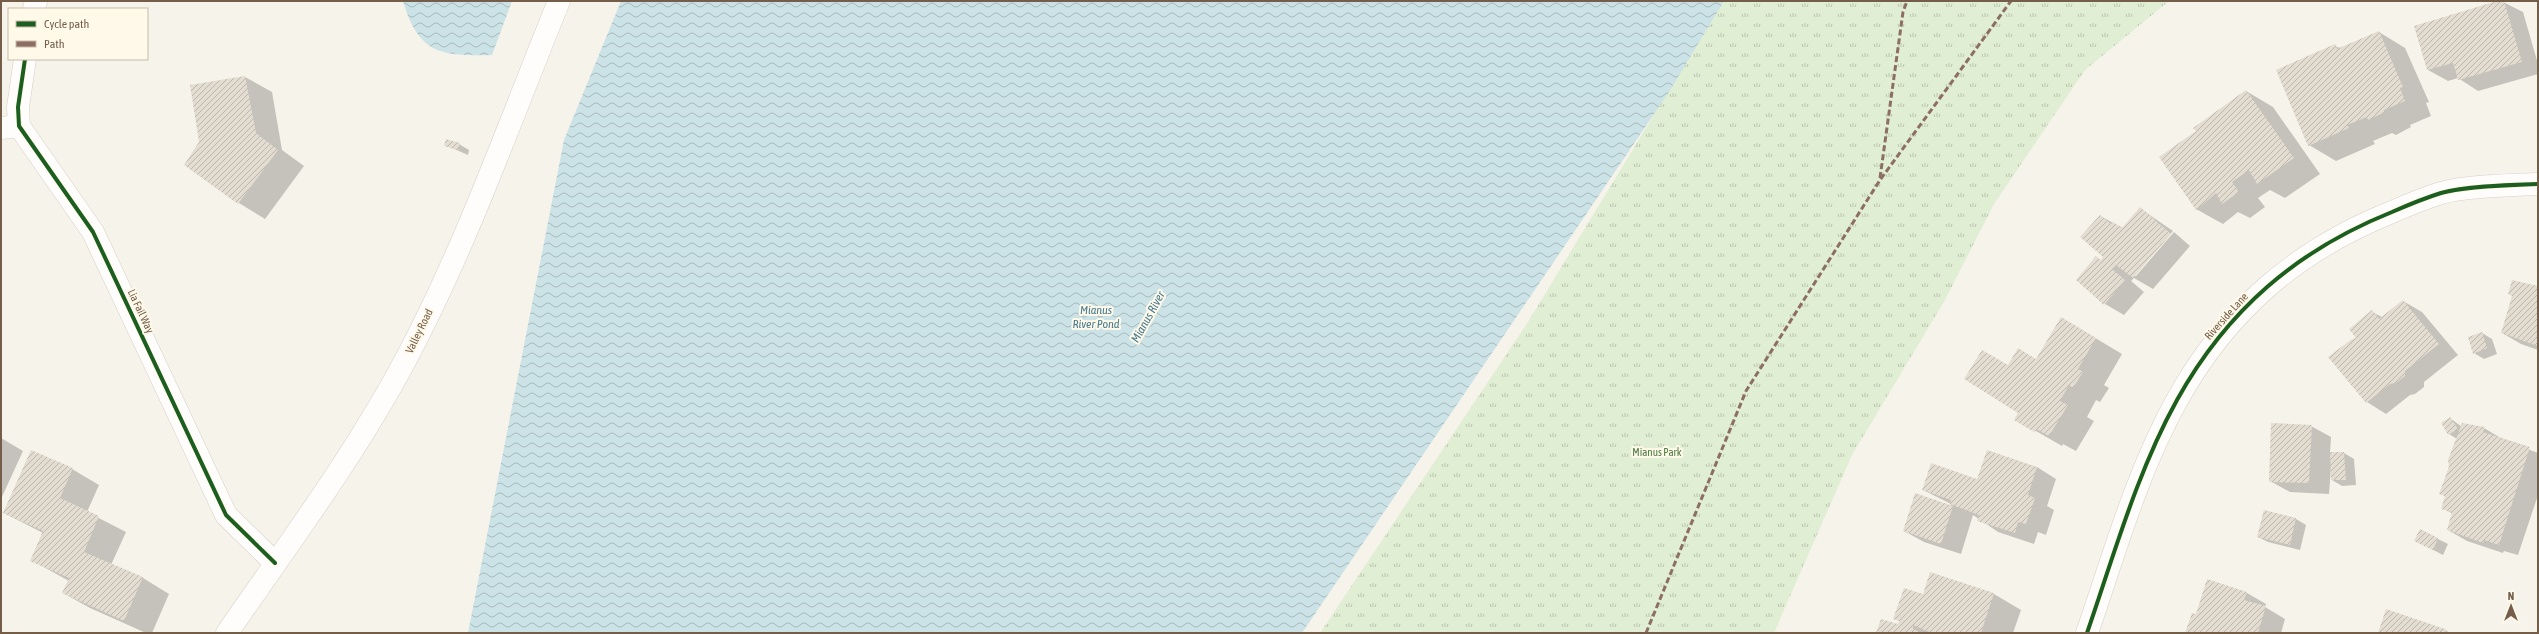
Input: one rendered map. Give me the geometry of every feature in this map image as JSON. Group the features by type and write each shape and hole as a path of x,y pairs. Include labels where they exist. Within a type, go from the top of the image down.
{"street":[{"name":"Valley Road","path":"227,633 355,445 421,329 466,232 559,1"},
{"name":"Lia Fail Way","path":"25,60 18,107 10,127 94,232 226,515 275,563"},
{"name":"Riverside Lane","path":"2087,633 2134,500 2166,422 2214,341 2247,304 2284,273 2314,251 2352,229 2376,219 2442,193 2538,184"}],"green space":[{"name":"Mianus Park","path":"1723,1 2169,1 2085,70 1994,204 1945,300 1852,455 1774,633 1320,633 1528,322"}],"water":[{"path":"403,1 512,1 492,55 459,55 434,49 425,42 416,32 409,19"},
{"name":"Mianus River Pond","path":"621,1 1724,1 1669,92 1302,633 468,633 564,140"}],"building":[{"path":"2497,1 2504,1 2522,62 2458,80 2453,63 2427,70 2414,26"},
{"path":"2379,31 2403,87 2400,88 2405,101 2384,110 2385,112 2368,120 2367,117 2347,125 2349,128 2308,146 2276,70 2335,44 2337,49"},
{"path":"245,76 256,133 278,150 238,204 184,165 199,142 190,85"},
{"path":"2246,90 2294,158 2257,184 2249,170 2232,182 2239,192 2222,204 2216,193 2196,210 2159,157 2196,131 2193,128"},
{"path":"446,139 460,143 458,150 444,146"},
{"path":"2140,207 2171,234 2133,278 2116,265 2112,269 2125,280 2104,305 2076,280 2096,256 2101,260 2103,257 2080,237 2100,215 2111,224 2113,222 2122,228"},
{"path":"2512,280 2538,286 2538,346 2501,333 2512,296 2508,294"},
{"path":"2403,300 2439,344 2405,371 2405,376 2396,383 2390,384 2366,403 2328,357 2352,339 2356,338 2349,329 2372,310 2379,319"},
{"path":"2061,317 2096,338 2078,369 2083,372 2073,388 2069,385 2060,401 2068,405 2049,436 2036,429 2034,432 2014,420 2018,413 1964,379 1982,350 2008,365 2018,348 2036,359"},
{"path":"2482,332 2487,348 2473,354 2468,337"},
{"path":"2450,417 2458,429 2448,435 2441,423"},
{"path":"2271,423 2312,425 2309,483 2269,482"},
{"path":"2462,423 2485,427 2483,432 2530,447 2499,545 2484,540 2483,543 2447,530 2452,512 2441,509 2445,496 2439,494 2449,467 2448,460"},
{"path":"31,450 73,468 60,498 99,516 84,552 143,577 124,621 62,593 69,578 30,561 43,531 3,513"},
{"path":"1987,450 2037,467 2028,495 2035,498 2026,524 2018,522 2015,533 1977,521 1979,515 1950,504 1951,500 1922,490 1931,463 1977,479"},
{"path":"2330,452 2344,452 2346,480 2331,480"},
{"path":"1915,493 1953,506 1941,544 1903,531"},
{"path":"2264,510 2296,518 2290,545 2257,537"},
{"path":"2420,529 2438,538 2433,550 2414,541"},
{"path":"1930,572 1994,593 1981,633 1932,633 1913,625 1913,629 1918,631 1917,633 1876,633 1881,619 1898,624 1899,621 1893,619 1904,588 1923,594"},
{"path":"2207,579 2247,592 2244,600 2266,606 2258,633 2185,633 2192,613 2196,614"},
{"path":"2386,609 2445,629 2450,633 2378,633"}],"marked path":[{"path":"1880,178 1903,12 1907,1"},
{"path":"1646,633 1746,391 1880,180 2011,1"}],"cycle path":[{"path":"25,60 18,107 19,126 93,232 226,515 275,563"},
{"path":"2087,633 2127,514 2163,427 2177,400 2197,368 2218,338 2242,311 2268,286 2295,264 2358,227 2398,209 2429,197 2451,191 2489,186 2538,184"}],"water label":[{"name":"Mianus River","path":"1148,317"}]}
